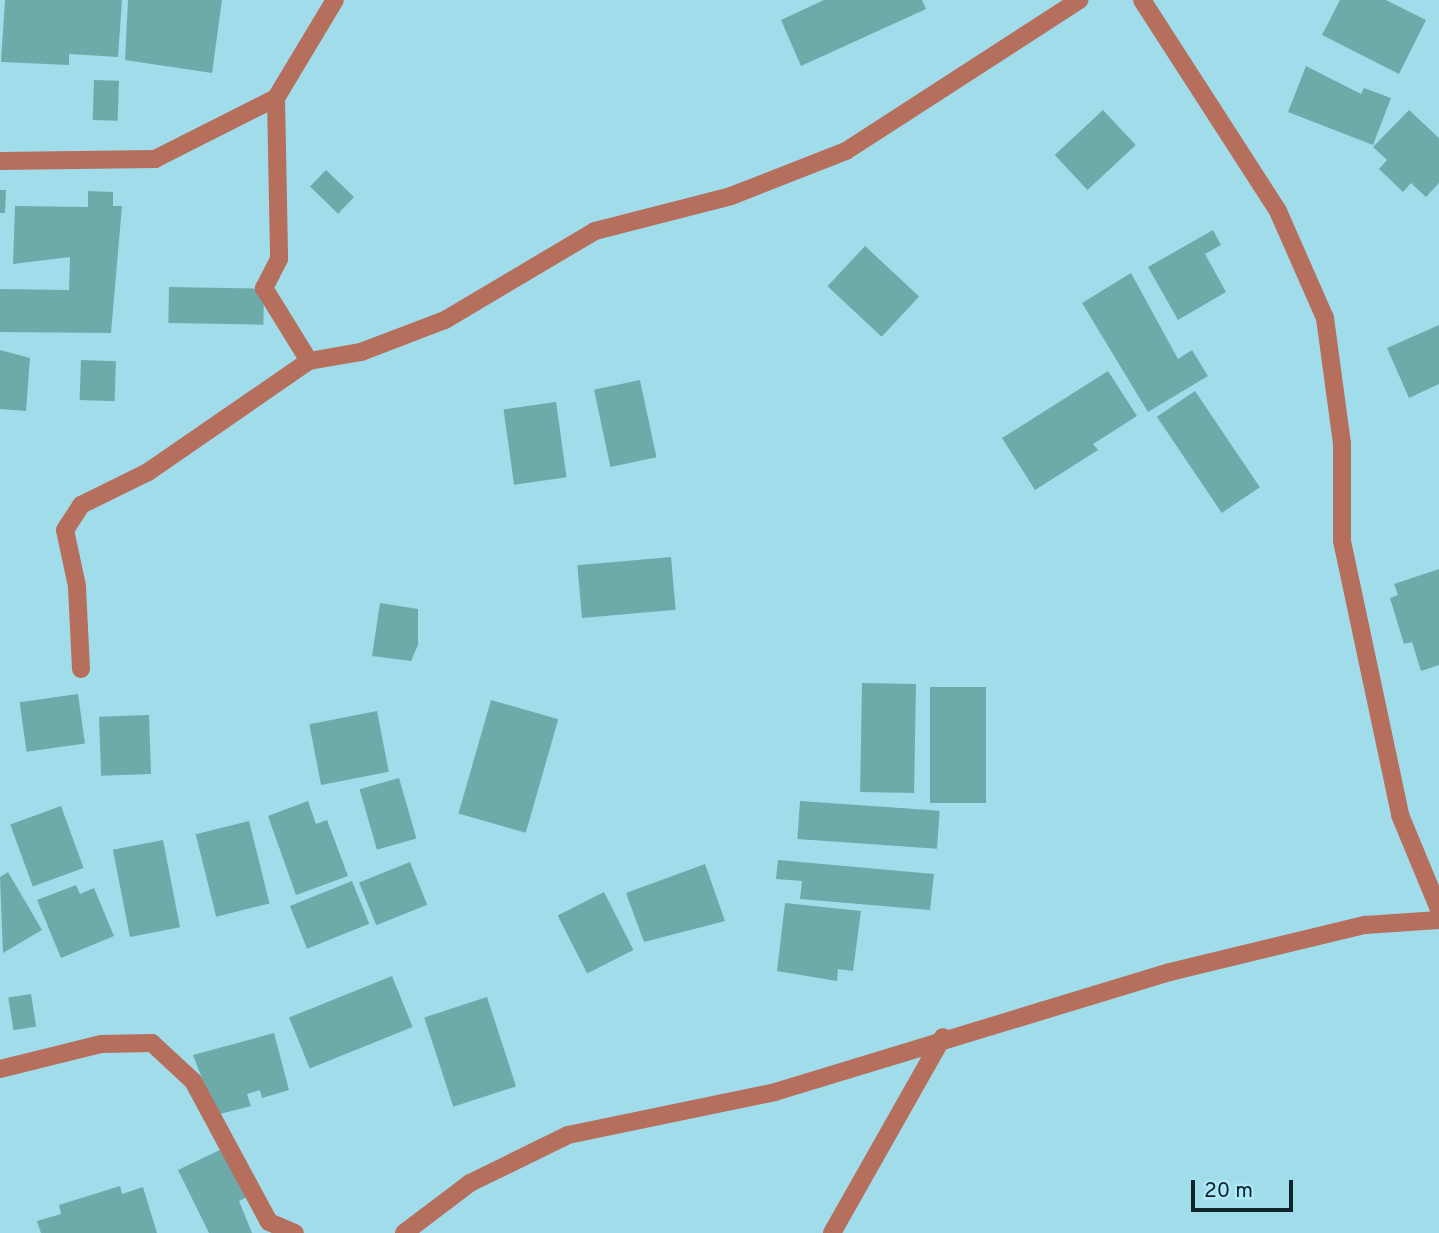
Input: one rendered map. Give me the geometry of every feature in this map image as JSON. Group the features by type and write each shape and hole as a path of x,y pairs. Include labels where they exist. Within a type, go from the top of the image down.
{"street":[{"path":"309,361 264,289 279,259 276,98 335,0"},
{"path":"81,669 77,586 65,530 81,505 148,471 309,361 361,352 445,320 594,231 731,196 846,151 1079,0"},
{"path":"1142,0 1278,211 1325,318 1342,443 1342,541 1400,815 1439,909"},
{"path":"0,161 155,159 276,98"},
{"path":"404,1233 412,1233 470,1183 568,1135 775,1092 943,1037 1365,925 1439,920"},
{"path":"832,1233 943,1037"},
{"path":"0,1069 101,1044 152,1043 193,1081 269,1222 295,1233"}],"building":[{"path":"5,0 122,0 118,57 69,54 69,65 1,62"},
{"path":"128,0 222,0 212,73 125,60"},
{"path":"824,0 922,0 926,9 801,66 781,20"},
{"path":"1340,0 1386,0 1426,20 1399,74 1322,35"},
{"path":"1306,66 1361,94 1364,88 1391,98 1373,145 1288,112"},
{"path":"94,80 119,81 118,121 93,120"},
{"path":"1103,110 1136,145 1087,190 1055,155"},
{"path":"1409,110 1439,138 1439,183 1426,197 1411,183 1403,192 1379,169 1387,160 1373,147"},
{"path":"326,170 354,197 338,214 310,187"},
{"path":"0,190 6,190 5,213 0,213"},
{"path":"88,191 113,192 113,206 122,206 111,333 0,332 0,289 69,290 70,257 13,264 15,206 88,207"},
{"path":"1213,230 1221,245 1205,254 1226,292 1178,320 1148,267"},
{"path":"865,246 919,296 882,337 827,286"},
{"path":"1131,273 1178,359 1192,350 1208,376 1148,412 1082,303"},
{"path":"169,287 264,289 263,325 168,323"},
{"path":"1439,325 1439,384 1409,398 1387,348"},
{"path":"0,350 30,358 26,411 0,409"},
{"path":"81,360 116,361 115,401 80,400"},
{"path":"1108,371 1137,416 1093,444 1098,450 1035,490 1002,438"},
{"path":"640,380 656,457 610,467 594,390"},
{"path":"1195,391 1260,487 1222,513 1157,417"},
{"path":"556,402 567,477 514,485 504,409"},
{"path":"671,557 676,610 582,618 577,565"},
{"path":"1439,569 1439,665 1421,671 1412,642 1404,644 1390,598 1398,595 1394,584"},
{"path":"380,603 418,609 418,645 411,661 372,656"},
{"path":"862,683 916,684 914,793 860,792"},
{"path":"930,687 986,687 986,803 930,803"},
{"path":"78,694 85,744 27,752 20,702"},
{"path":"491,700 558,719 526,833 458,813"},
{"path":"377,711 389,772 321,785 309,724"},
{"path":"149,715 151,774 101,776 99,717"},
{"path":"399,778 416,839 377,850 360,789"},
{"path":"308,801 316,824 327,820 348,876 296,895 268,816"},
{"path":"800,801 940,811 937,849 797,839"},
{"path":"61,806 84,868 33,886 10,824"},
{"path":"249,821 270,903 216,917 196,834"},
{"path":"163,840 180,927 130,937 113,850"},
{"path":"778,860 934,874 930,910 800,899 802,881 776,879"},
{"path":"410,862 427,905 376,925 359,883"},
{"path":"705,864 725,921 644,942 626,893"},
{"path":"8,872 42,930 3,953 0,877"},
{"path":"352,881 369,924 307,949 290,906"},
{"path":"76,885 80,894 94,888 114,936 61,958 37,900"},
{"path":"604,892 634,950 587,974 558,916"},
{"path":"785,903 861,911 853,971 838,969 837,981 777,971"},
{"path":"392,976 413,1027 310,1069 289,1018"},
{"path":"31,994 36,1027 13,1030 8,998"},
{"path":"487,997 516,1086 453,1107 424,1017"},
{"path":"274,1033 289,1090 262,1098 260,1090 247,1094 251,1106 216,1115 193,1055"},
{"path":"224,1148 247,1197 239,1201 252,1233 209,1233 178,1170"},
{"path":"120,1186 122,1194 143,1187 157,1233 41,1233 37,1221 61,1214 59,1205"}]}
